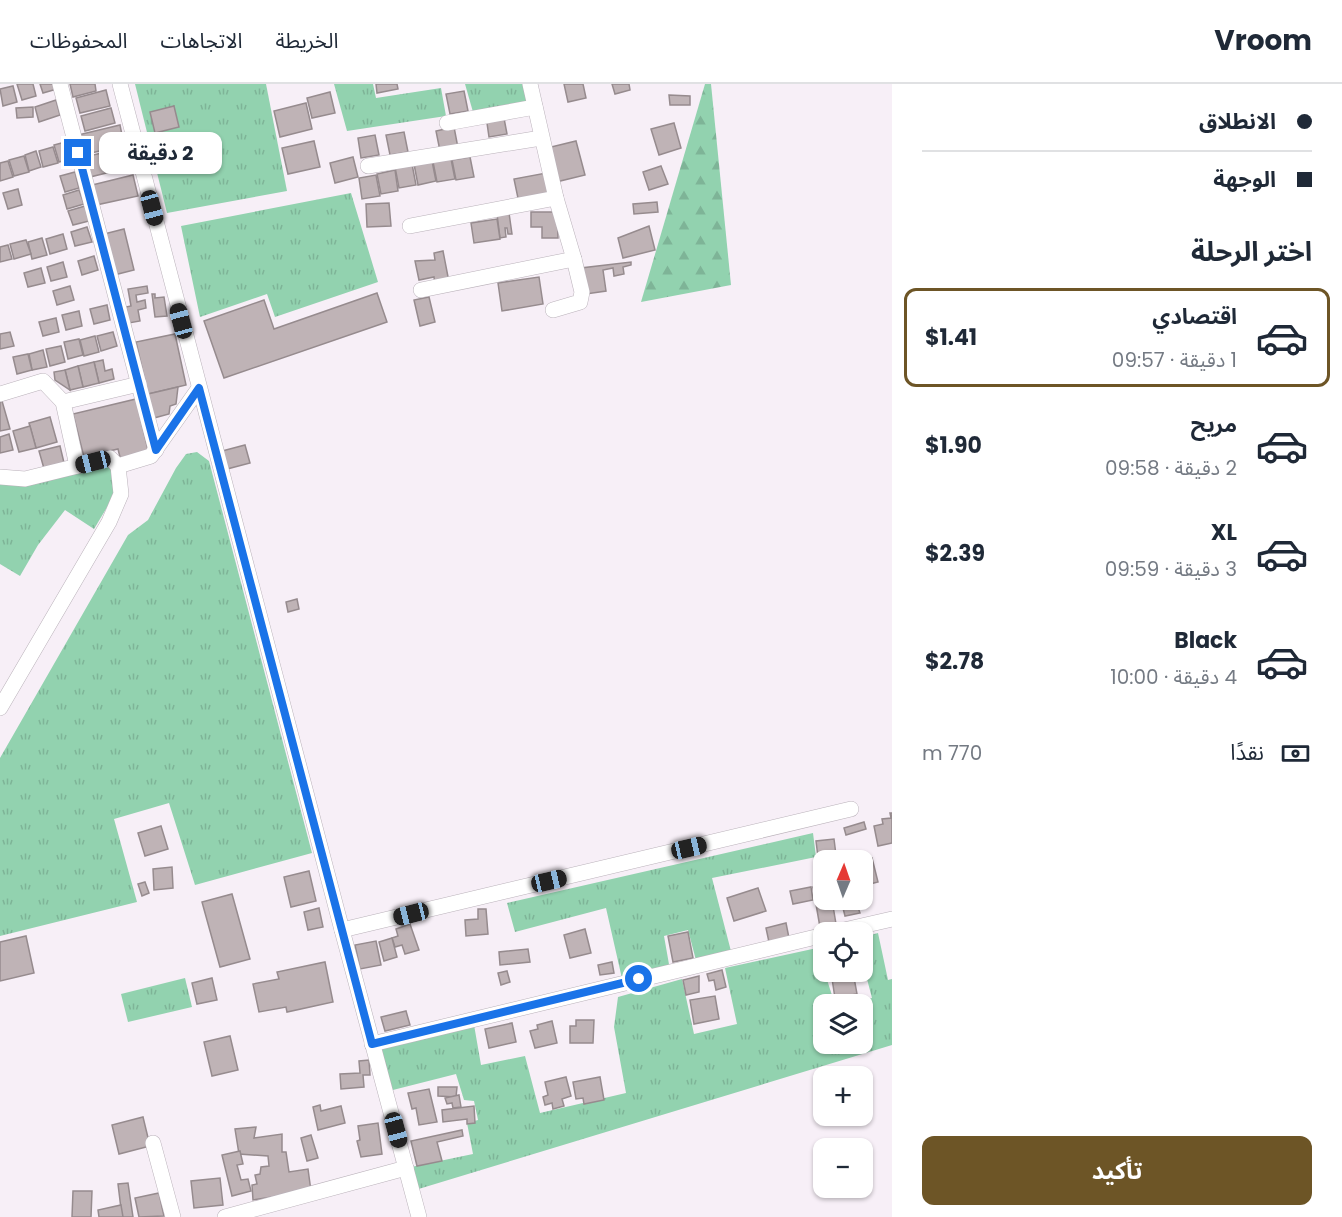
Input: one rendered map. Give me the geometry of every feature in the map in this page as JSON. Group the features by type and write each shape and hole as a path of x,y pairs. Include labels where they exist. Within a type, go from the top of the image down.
{"street":[{"path":"60,84 156,450"},
{"path":"120,84 372,1044 420,1217"},
{"path":"530,84 541,138 582,292 580,302 553,310"},
{"path":"447,123 535,107"},
{"path":"368,166 541,138"},
{"path":"410,226 556,198"},
{"path":"421,290 574,259"},
{"path":"0,394 43,381 63,402 77,466"},
{"path":"63,402 139,384"},
{"path":"118,466 151,456 199,388"},
{"path":"0,477 25,480 110,458 118,466 121,494 109,522 0,708"},
{"path":"342,930 851,809"},
{"path":"873,923 892,919"},
{"path":"372,1044 813,937"},
{"path":"153,1143 173,1217"},
{"path":"225,1217 406,1168"}],"green space":[{"path":"135,84 266,84 287,191 167,213"},
{"path":"334,84 373,84 376,98 441,88 446,116 347,131"},
{"path":"465,84 523,84 530,102 473,112"},
{"path":"705,84 711,84 731,285 641,302"},
{"path":"351,193 378,282 275,317 267,294 200,317 181,226"},
{"path":"197,452 209,461 312,853 195,885 169,803 114,819 137,902 0,936 0,758 128,535 148,520 186,454"},
{"path":"110,464 115,494 94,529 65,510 38,545 20,576 0,564 0,477"},
{"path":"813,833 815,850 813,850 813,858 712,878 732,955 697,964 688,930 664,936 670,970 623,983 606,908 515,932 507,903"},
{"path":"878,933 888,980 892,979 892,1045 873,1051 873,994 871,994 868,982 873,982 873,934"},
{"path":"813,949 813,982 828,982 832,994 813,994 813,1054 862,1054 823,1066 813,1066 813,1069 412,1191 406,1168 473,1154 467,1123 478,1120 474,1101 464,1100 456,1074 385,1092 372,1044 473,1019 481,1065 525,1056 540,1113 626,1093 614,1027 618,997 682,979 694,1034 737,1024 725,968"},
{"path":"185,978 192,1007 128,1022 121,994"}],"building":[{"path":"17,84 33,84 36,96 22,100"},
{"path":"40,84 56,84 57,89 43,93"},
{"path":"70,84 95,84 96,91 73,97"},
{"path":"376,84 397,84 398,89 377,93"},
{"path":"564,84 583,84 586,98 568,102"},
{"path":"612,84 629,84 630,90 615,94"},
{"path":"13,86 17,102 3,106 0,89"},
{"path":"106,90 110,106 80,113 76,98"},
{"path":"464,91 468,111 450,114 446,94"},
{"path":"330,92 335,113 312,118 307,98"},
{"path":"669,95 690,96 690,105 670,105"},
{"path":"56,100 60,115 39,122 35,107"},
{"path":"306,103 312,129 280,137 274,111"},
{"path":"174,106 179,127 155,133 150,112"},
{"path":"33,107 33,117 17,118 16,108"},
{"path":"111,108 115,123 85,131 81,116"},
{"path":"503,113 507,134 489,137 486,116"},
{"path":"674,123 681,148 659,155 651,129"},
{"path":"120,125 124,145 83,155 78,135"},
{"path":"454,127 458,148 440,151 436,131"},
{"path":"404,132 408,152 390,155 386,135"},
{"path":"375,135 379,155 361,158 358,138"},
{"path":"69,141 73,158 59,162 54,145"},
{"path":"314,141 320,167 288,174 282,148"},
{"path":"576,141 585,175 556,182 547,148"},
{"path":"53,147 58,163 43,167 39,151"},
{"path":"126,147 131,167 90,177 85,157"},
{"path":"36,151 41,167 29,171 25,155"},
{"path":"24,156 29,172 14,176 9,160"},
{"path":"353,157 358,177 335,183 330,163"},
{"path":"470,157 474,177 456,180 452,160"},
{"path":"451,159 455,179 437,182 433,162"},
{"path":"8,161 13,177 0,181 0,163"},
{"path":"432,161 436,181 418,185 414,164"},
{"path":"412,164 416,185 399,188 395,167"},
{"path":"661,166 668,184 649,190 643,172"},
{"path":"395,170 398,191 381,194 377,174"},
{"path":"75,172 79,188 65,192 60,176"},
{"path":"546,173 551,197 519,203 514,179"},
{"path":"133,175 138,196 96,205 92,185"},
{"path":"376,175 380,196 362,199 359,178"},
{"path":"18,189 22,205 8,209 3,193"},
{"path":"79,190 84,204 67,209 63,195"},
{"path":"657,202 658,212 634,214 633,204"},
{"path":"389,203 391,226 367,227 366,204"},
{"path":"85,206 89,221 73,225 68,211"},
{"path":"531,212 557,212 558,238 542,238 542,227 531,227"},
{"path":"509,213 512,234 508,234 505,228 506,237 500,238 497,214"},
{"path":"497,219 500,239 474,243 471,223"},
{"path":"649,226 655,250 623,258 618,238"},
{"path":"87,227 92,242 75,246 71,232"},
{"path":"124,229 134,270 114,275 104,234"},
{"path":"63,234 67,249 50,254 46,239"},
{"path":"42,238 47,255 32,259 28,242"},
{"path":"26,240 31,254 14,259 10,244"},
{"path":"8,245 12,259 0,262 0,247"},
{"path":"443,251 449,282 435,285 434,277 419,280 415,261 435,260 434,253"},
{"path":"94,256 98,270 82,275 78,261"},
{"path":"63,262 67,277 51,281 47,267"},
{"path":"631,262 631,265 623,267 624,274 614,276 613,268 603,270 606,291 586,294 581,268"},
{"path":"41,268 45,283 28,287 24,273"},
{"path":"539,277 543,304 502,311 498,283"},
{"path":"70,286 74,300 57,305 53,291"},
{"path":"147,286 148,293 136,295 137,302 145,300 146,308 138,310 140,321 129,323 126,307 131,306 128,289"},
{"path":"377,293 387,322 224,378 204,321 264,300 274,329"},
{"path":"152,294 155,294 155,298 164,297 167,316 155,317"},
{"path":"429,297 435,322 420,326 414,300"},
{"path":"107,305 110,320 94,324 90,309"},
{"path":"79,311 82,326 66,330 62,315"},
{"path":"56,318 59,332 43,336 39,322"},
{"path":"10,332 14,346 0,349 0,334"},
{"path":"113,332 117,346 101,351 97,336"},
{"path":"175,334 186,385 148,394 136,342"},
{"path":"95,336 99,352 84,356 80,340"},
{"path":"79,339 83,355 68,359 64,342"},
{"path":"61,346 65,362 50,366 46,349"},
{"path":"43,350 47,367 32,370 29,354"},
{"path":"28,354 32,370 17,374 13,357"},
{"path":"103,360 105,371 112,369 114,379 99,383 94,362"},
{"path":"94,362 99,383 83,387 78,366"},
{"path":"78,366 83,387 70,390 65,370"},
{"path":"65,370 70,390 55,380 54,372"},
{"path":"178,387 176,404 170,406 169,414 154,418 148,394"},
{"path":"136,399 149,454 121,461 118,449 84,457 73,414"},
{"path":"2,401 10,429 0,431 0,402"},
{"path":"50,417 57,442 36,448 29,423"},
{"path":"30,426 36,448 19,452 13,431"},
{"path":"9,434 13,450 0,453 0,437"},
{"path":"245,445 250,463 227,469 222,451"},
{"path":"60,446 65,467 45,472 39,451"},
{"path":"297,599 299,609 288,612 286,602"},
{"path":"890,813 892,813 892,843 878,846 874,826 883,824 882,819 891,818"},
{"path":"864,822 866,829 846,835 844,828"},
{"path":"161,826 168,849 145,856 138,833"},
{"path":"834,839 835,850 817,850 816,841"},
{"path":"873,862 878,882 873,883"},
{"path":"172,867 173,888 154,890 153,869"},
{"path":"309,871 316,901 291,907 284,877"},
{"path":"145,882 149,893 142,896 138,884"},
{"path":"811,887 813,900 793,904 790,891"},
{"path":"758,888 766,911 734,921 727,898"},
{"path":"232,894 250,959 220,967 202,902"},
{"path":"319,908 323,927 308,930 304,912"},
{"path":"478,909 486,909 488,934 466,936 465,920 478,919"},
{"path":"817,910 834,910 836,922 819,922"},
{"path":"844,910 859,910 860,913 845,916"},
{"path":"786,923 789,938 769,942 766,928"},
{"path":"410,924 419,950 405,954 402,945 395,947 392,938 398,936 396,929"},
{"path":"585,929 591,953 570,958 564,935"},
{"path":"688,932 693,958 673,962 668,936"},
{"path":"26,936 34,973 0,981 0,942"},
{"path":"392,938 397,957 384,961 379,942"},
{"path":"376,941 381,965 360,969 355,945"},
{"path":"528,949 530,962 500,965 499,952"},
{"path":"325,962 333,1002 287,1012 286,1007 259,1012 253,984 279,979 277,972"},
{"path":"612,962 614,973 600,975 598,965"},
{"path":"722,970 726,987 716,990 714,980 709,981 707,974"},
{"path":"507,971 510,982 501,985 498,973"},
{"path":"699,976 699,992 686,995 683,980"},
{"path":"212,978 217,1000 197,1004 192,983"},
{"path":"833,982 855,982 857,994 834,994"},
{"path":"715,996 719,1019 694,1024 690,1000"},
{"path":"406,1011 410,1025 385,1031 381,1017"},
{"path":"576,1020 594,1020 593,1043 570,1043 570,1026 576,1026"},
{"path":"552,1021 557,1043 535,1048 530,1031 538,1029 537,1025"},
{"path":"512,1023 516,1042 489,1048 485,1029"},
{"path":"230,1036 238,1070 212,1076 204,1042"},
{"path":"369,1060 370,1075 363,1075 364,1087 341,1089 340,1074 360,1073 359,1061"},
{"path":"566,1077 571,1096 562,1099 564,1106 553,1109 552,1103 545,1105 543,1097 548,1095 545,1082"},
{"path":"600,1077 604,1100 584,1104 583,1098 576,1099 573,1082"},
{"path":"438,1087 457,1087 456,1097 438,1096"},
{"path":"429,1089 437,1122 419,1125 416,1108 412,1109 408,1093"},
{"path":"459,1095 461,1107 453,1108 452,1103 447,1104 445,1098"},
{"path":"320,1105 321,1111 341,1106 345,1123 318,1130 313,1107"},
{"path":"474,1106 475,1123 467,1124 467,1119 443,1122 442,1110"},
{"path":"143,1117 150,1146 119,1154 112,1125"},
{"path":"378,1123 382,1154 361,1157 357,1141 360,1140 358,1126"},
{"path":"256,1127 254,1138 282,1134 282,1152 286,1152 289,1172 308,1169 311,1191 253,1200 252,1185 257,1184 255,1175 260,1174 261,1167 269,1166 268,1156 239,1154 235,1129"},
{"path":"462,1130 463,1136 437,1142 442,1161 417,1166 411,1141"},
{"path":"311,1135 318,1158 307,1161 301,1138"},
{"path":"240,1151 243,1164 237,1165 241,1180 248,1179 251,1191 232,1196 222,1155"},
{"path":"220,1178 223,1205 194,1208 191,1181"},
{"path":"128,1183 133,1217 122,1217 118,1184"},
{"path":"73,1191 92,1191 91,1217 72,1217"},
{"path":"159,1193 164,1216 139,1217 135,1198"},
{"path":"121,1205 123,1217 99,1217 98,1210"}],"route":[{"path":"78,153 156,450 199,388 372,1044 639,979"}]}
